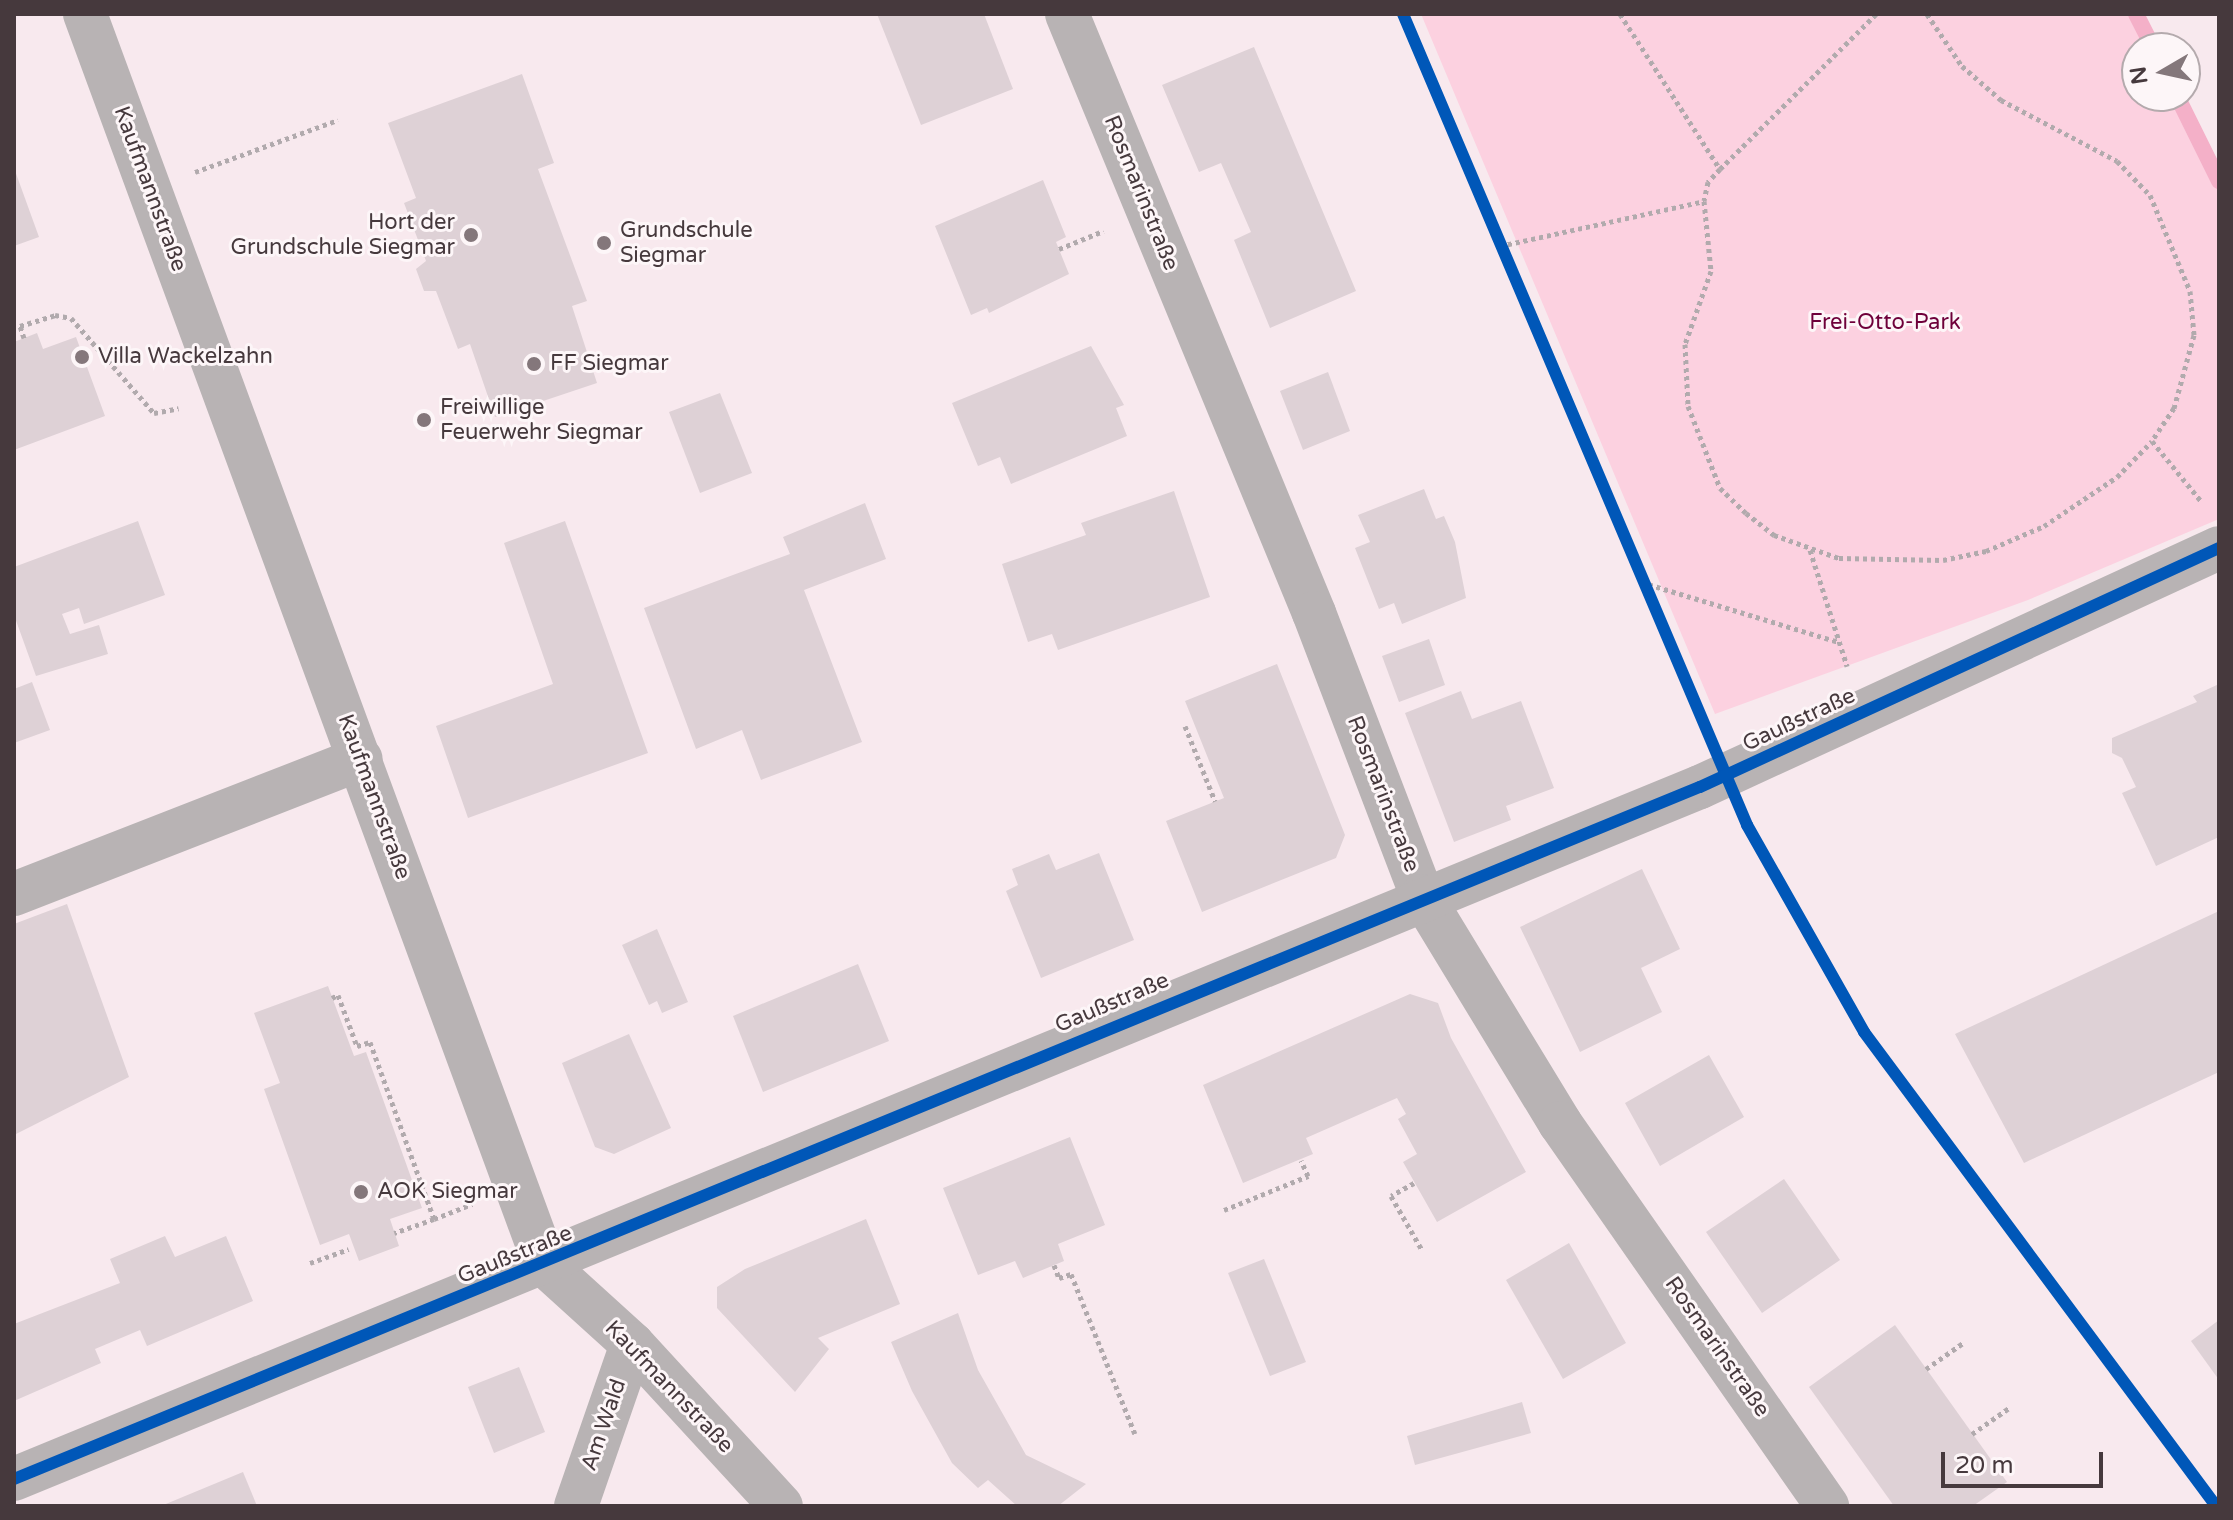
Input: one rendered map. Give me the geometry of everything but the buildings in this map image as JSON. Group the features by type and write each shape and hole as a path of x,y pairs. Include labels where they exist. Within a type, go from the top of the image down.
{"street":[{"name":"Kaufmannstraße","path":"85,14 545,1265 632,1344 781,1506"},
{"name":"Rosmarinstraße","path":"1067,14 1314,613 1422,896 1560,1123 1827,1506"},
{"name":"Gaußstraße","path":"14,1479 545,1265 1422,896 1700,787 1863,713 2214,529"},
{"path":"14,894 361,759"},
{"name":"Am Wald","path":"576,1506 632,1344"}],"path":[{"path":"1403,14 1640,582 1697,710"},
{"path":"1620,14 1720,169"},
{"path":"1876,14 1708,182 1704,201 1711,271 1685,344 1694,432 1720,488 1774,535 1809,549 1839,558 1912,562 1986,551 2080,503 2152,441 2174,408 2194,335 2190,291 2150,195 2117,161 2001,100 1962,66 1927,14"},
{"path":"149,188 338,120"},
{"path":"1500,246 1704,201"},
{"path":"1059,249 1101,232"},
{"path":"24,338 20,326 55,315 71,318 154,413 224,391"},
{"path":"2152,441 2214,529"},
{"path":"1809,549 1863,713"},
{"path":"1640,582 1839,642"},
{"path":"1185,726 1215,801"},
{"path":"332,998 338,995 357,1046 370,1042 434,1219"},
{"path":"1224,1210 1308,1176 1301,1160"},
{"path":"1414,1183 1391,1196 1422,1250"},
{"path":"394,1233 448,1213"},
{"path":"310,1263 349,1249"},
{"path":"1054,1265 1059,1278 1071,1274 1135,1434"},
{"path":"1926,1369 1963,1343"},
{"path":"1972,1434 2009,1408"}],"green space":[{"name":"Frei-Otto-Park","path":"1421,14 2144,14 2153,32 2121,32 2121,112 2193,112 2219,165 2219,519 2028,600 1715,714"}],"waterway":[{"path":"2136,14 2145,32"},
{"path":"2185,112 2219,181"}],"cycle path":[{"path":"1403,14 1747,825 1864,1032 2216,1506"},
{"path":"14,1479 1700,787 2219,548"}],"place":[{"name":"Hort der Grundschule Siegmar","path":"471,235"},
{"name":"Grundschule Siegmar","path":"604,243"},
{"name":"Villa Wackelzahn","path":"82,357"},
{"name":"FF Siegmar","path":"534,364"},
{"name":"Freiwillige Feuerwehr Siegmar","path":"424,420"},
{"name":"AOK Siegmar","path":"361,1192"}]}
